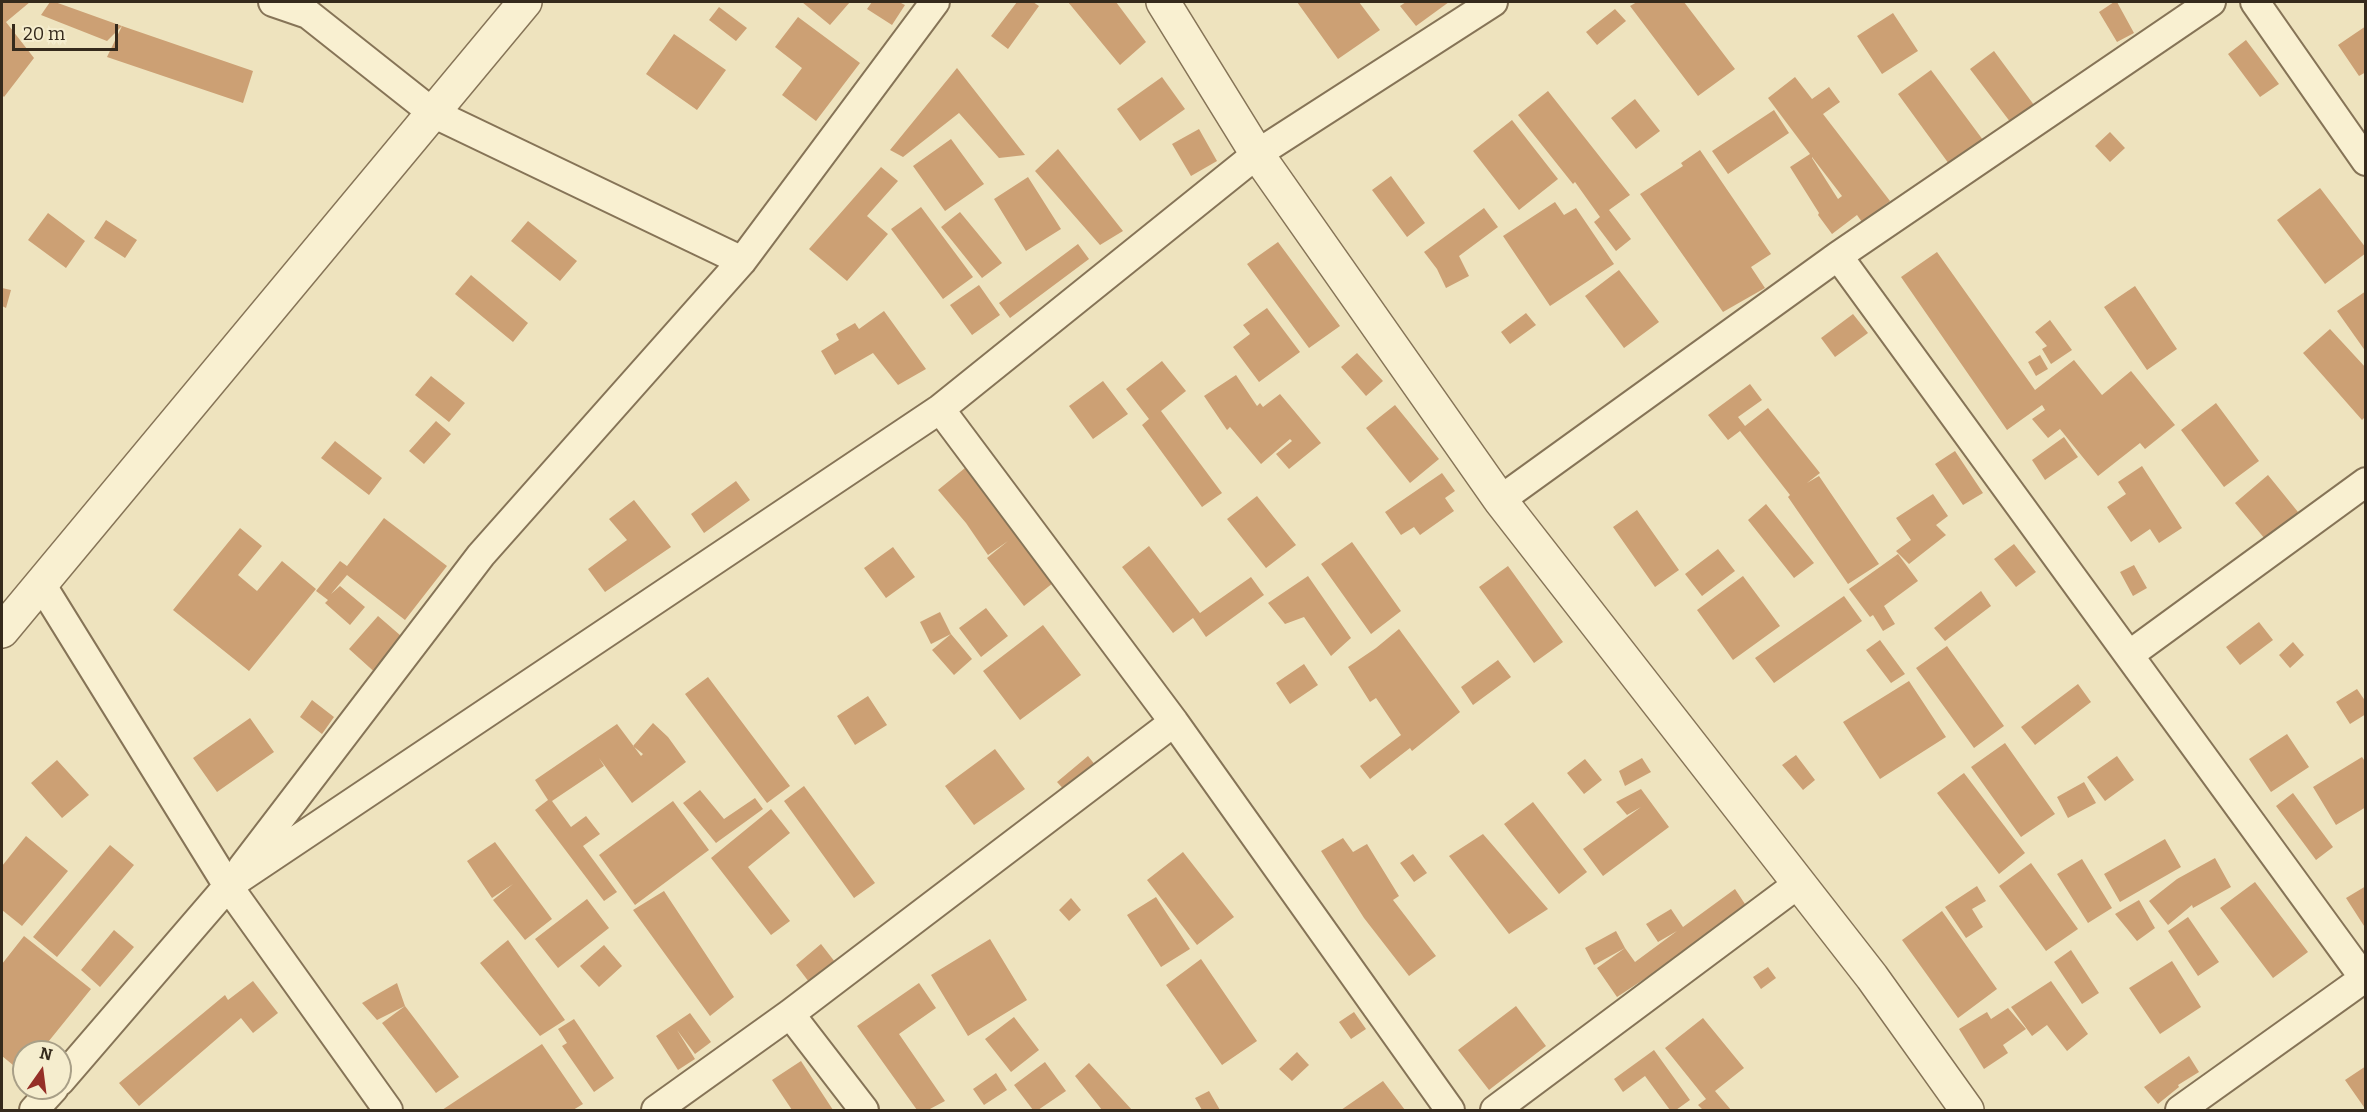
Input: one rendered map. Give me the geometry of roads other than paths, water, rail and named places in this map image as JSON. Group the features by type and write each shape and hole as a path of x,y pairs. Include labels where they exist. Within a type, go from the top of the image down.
{"street":[{"path":"273,2 308,14 433,113 742,261"},
{"path":"2,631 525,2"},
{"path":"72,1067 228,886 482,555 742,261 935,2"},
{"path":"1163,2 1257,154 1500,500 1872,977 1966,1110"},
{"path":"228,886 940,409 1257,154 1493,2"},
{"path":"1500,500 1838,256 2211,2"},
{"path":"2255,2 2366,161"},
{"path":"1838,256 2365,978 2180,1110"},
{"path":"940,409 1174,722 1450,1110"},
{"path":"2129,655 2366,482"},
{"path":"41,584 228,886 388,1110"},
{"path":"656,1110 790,1014 1174,722"},
{"path":"1495,1110 1798,884"},
{"path":"790,1014 864,1110"}]}
